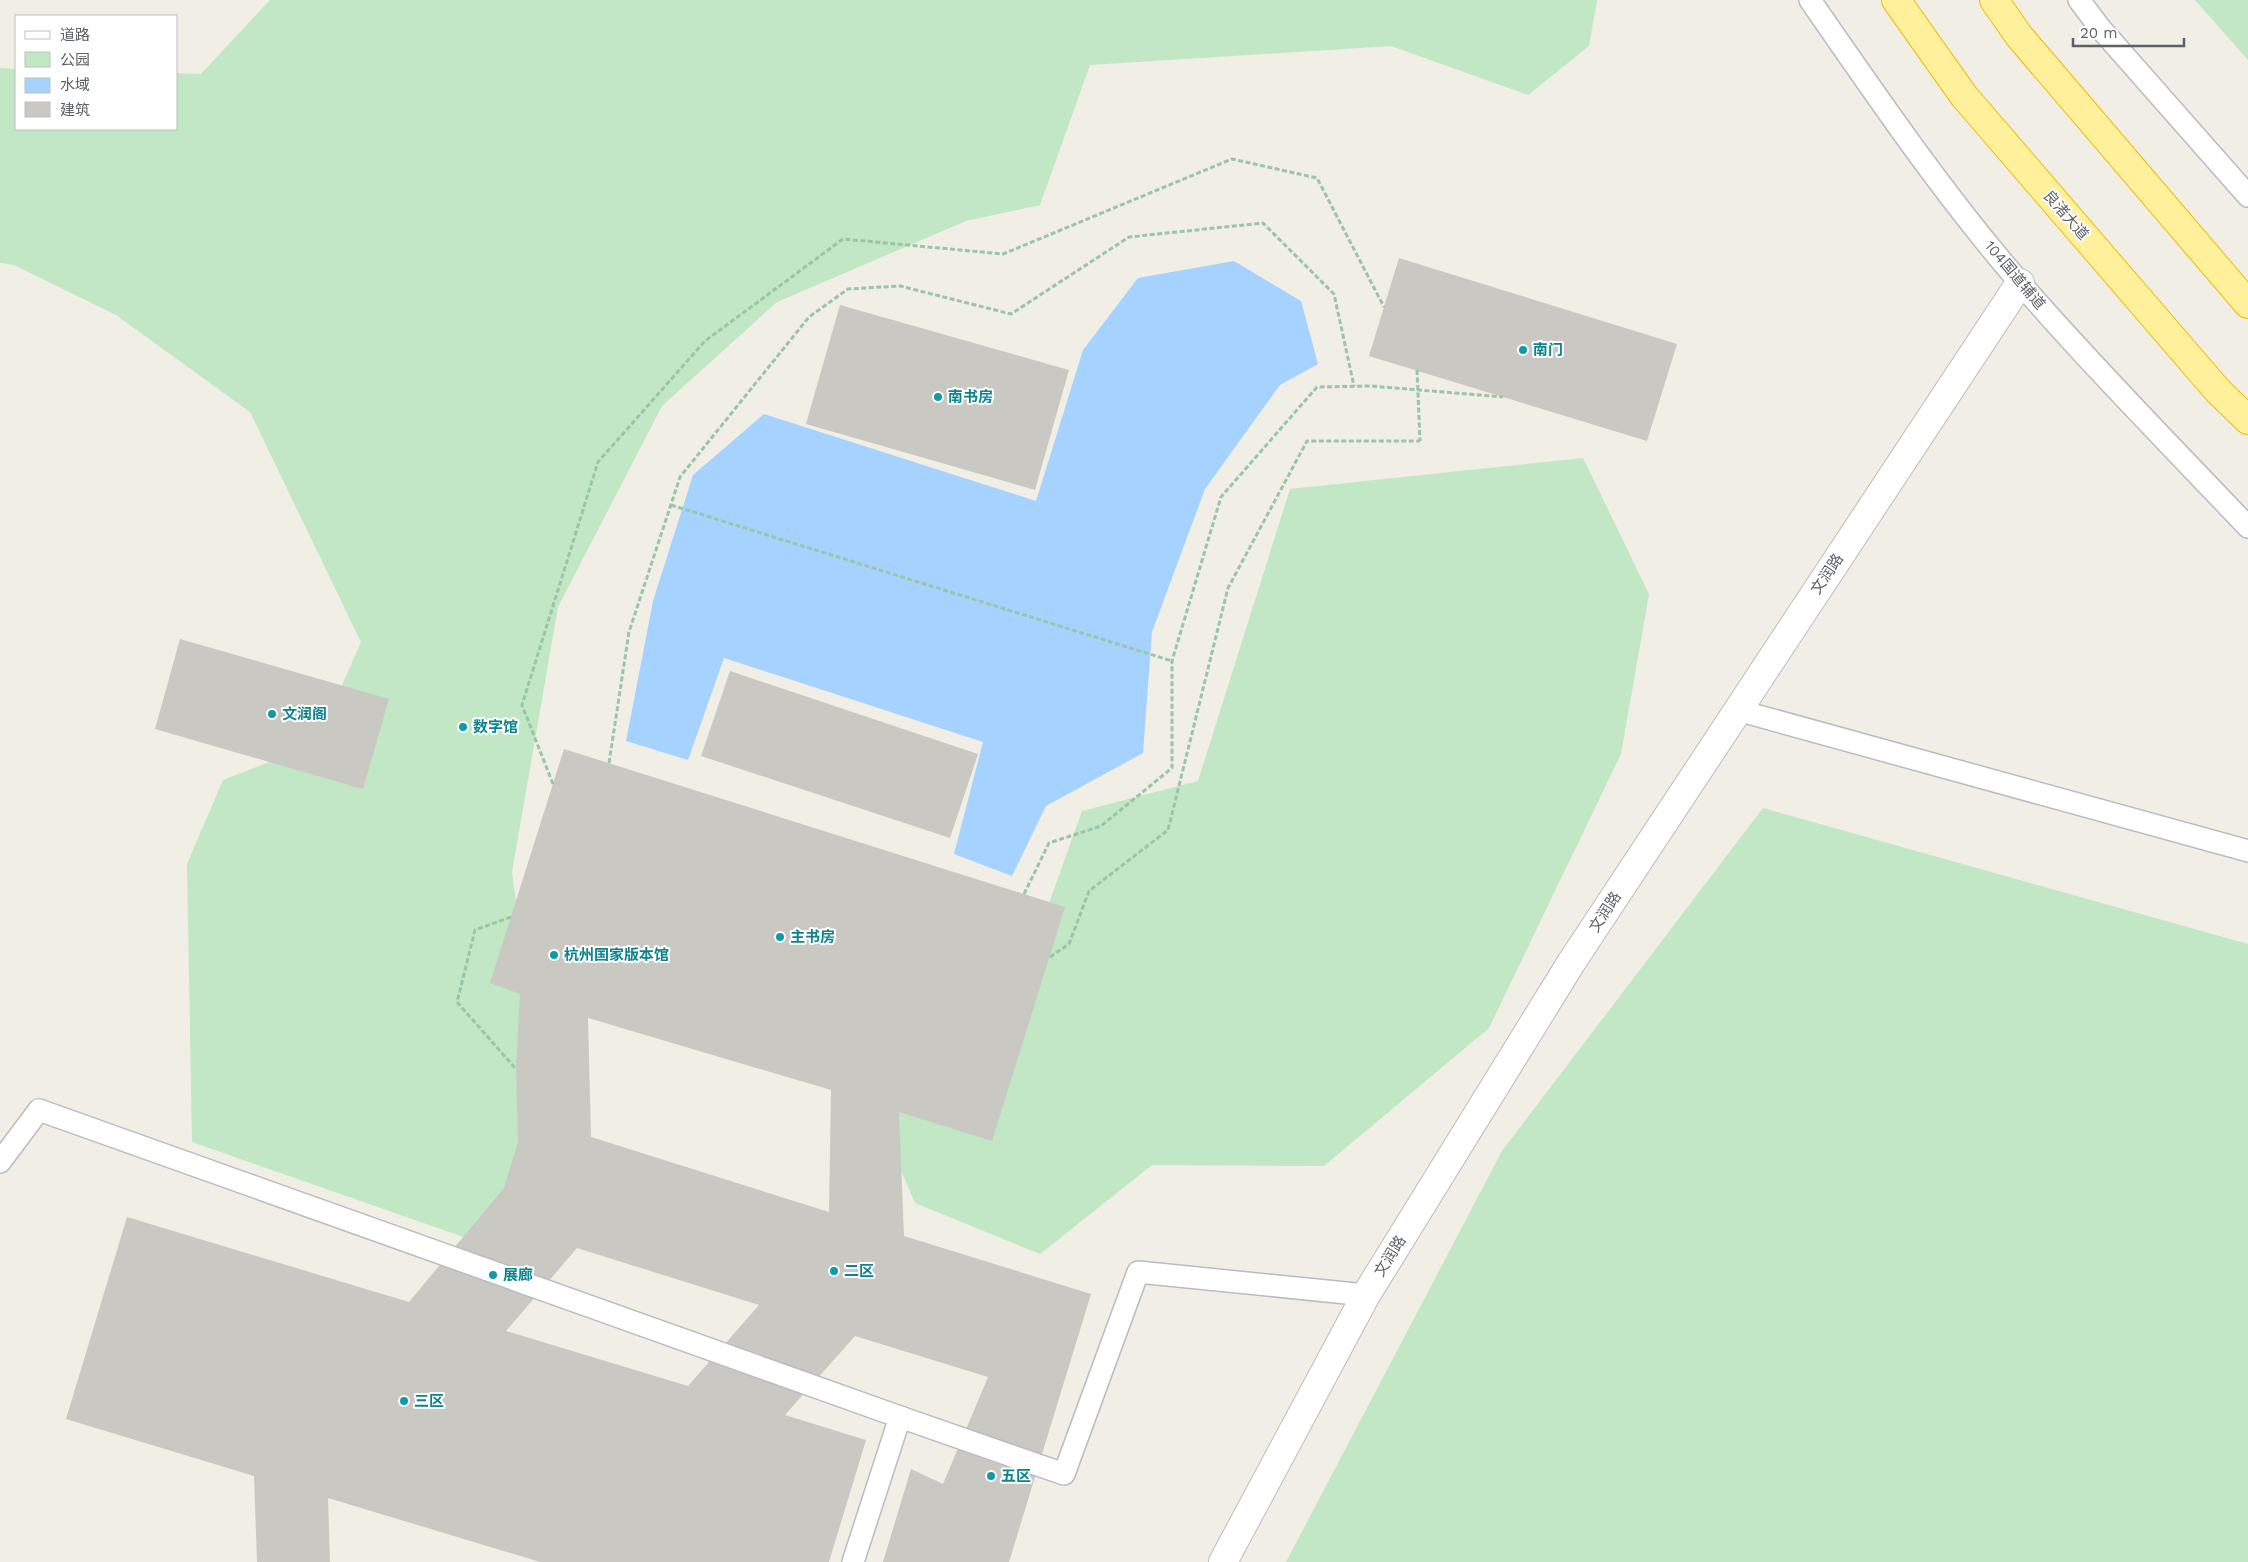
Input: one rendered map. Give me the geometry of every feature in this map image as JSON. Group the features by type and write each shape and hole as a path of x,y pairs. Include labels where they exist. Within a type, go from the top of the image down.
{"highway":[{"name":"良渚大道","path":"1896,0 1964,96 2212,383 2248,420"},
{"path":"1994,0 2019,36 2248,304"}],"street":[{"name":"文润路","path":"1223,1562 1366,1295 1571,964 2020,283"}],"lane":[{"name":"104国道辅道","path":"1810,0 1909,144 2020,283 2092,363 2248,527"},
{"path":"2080,0 2100,28 2248,196"},
{"path":"1737,710 2248,850"},
{"path":"0,1162 39,1110 1064,1474 1138,1272 1366,1295"},
{"path":"854,1562 900,1416"}],"path":[{"path":"553,784 522,705 598,462 705,341 842,239 1003,254 1232,159 1317,178 1384,307"},
{"path":"609,763 629,632 680,476 809,316 848,289 900,286 1011,314 1129,237 1263,223 1334,294 1354,386"},
{"path":"1050,957 1070,944 1089,891 1168,830 1228,588 1307,441 1420,441 1417,370"},
{"path":"1024,894 1049,843 1100,826 1172,768 1172,661 1222,496 1317,387 1354,386 1502,397"},
{"path":"671,506 1172,661"},
{"path":"511,917 475,930 457,1002 516,1069"}],"green space":[{"path":"270,0 1597,0 1589,46 1528,95 1391,46 1090,65 1040,205 966,221 777,302 662,406 558,607 512,872 534,1039 529,1260 192,1142 187,864 223,780 316,744 361,642 250,412 116,315 14,265 0,263 0,68 15,69 15,130 178,130 178,73 201,74"},
{"path":"2195,0 2248,0 2248,60"},
{"path":"1583,458 1649,594 1621,754 1489,1028 1324,1166 1152,1165 1040,1254 915,1203 877,1115 1014,1001 1082,811 1198,781 1290,489"},
{"path":"1763,808 2248,944 2248,1562 1286,1562 1502,1151"}],"water":[{"path":"1234,261 1301,301 1318,364 1280,385 1205,489 1152,632 1143,753 1046,806 1012,876 954,854 983,742 724,658 688,760 626,741 653,601 693,475 764,414 1036,501 1083,350 1138,278"}],"building":[{"name":"南门","path":"1399,258 1677,344 1647,441 1369,356"},
{"name":"南书房","path":"840,305 1069,370 1035,490 806,424"},
{"name":"文润阁","path":"180,639 389,699 363,789 155,729"},
{"path":"730,671 978,754 950,838 701,756"},
{"path":"564,749 1065,907 992,1141 899,1112 904,1236 1091,1294 1009,1562 883,1562 911,1469 943,1484 988,1377 855,1336 785,1415 866,1440 829,1562 540,1562 328,1498 330,1562 257,1562 254,1476 66,1419 127,1217 409,1302 504,1188 518,1142 516,1069 520,994 490,983","holes":["588,1018 831,1090 829,1212 591,1137","577,1248 759,1305 688,1386 506,1331"]}],"place":[{"name":"南门","path":"1523,350"},
{"name":"南书房","path":"938,397"},
{"name":"文润阁","path":"272,714"},
{"name":"数字馆","path":"463,727"},
{"name":"主书房","path":"780,937"},
{"name":"杭州国家版本馆","path":"554,955"},
{"name":"二区","path":"834,1271"},
{"name":"展廊","path":"493,1275"},
{"name":"三区","path":"404,1401"},
{"name":"五区","path":"991,1476"}]}
